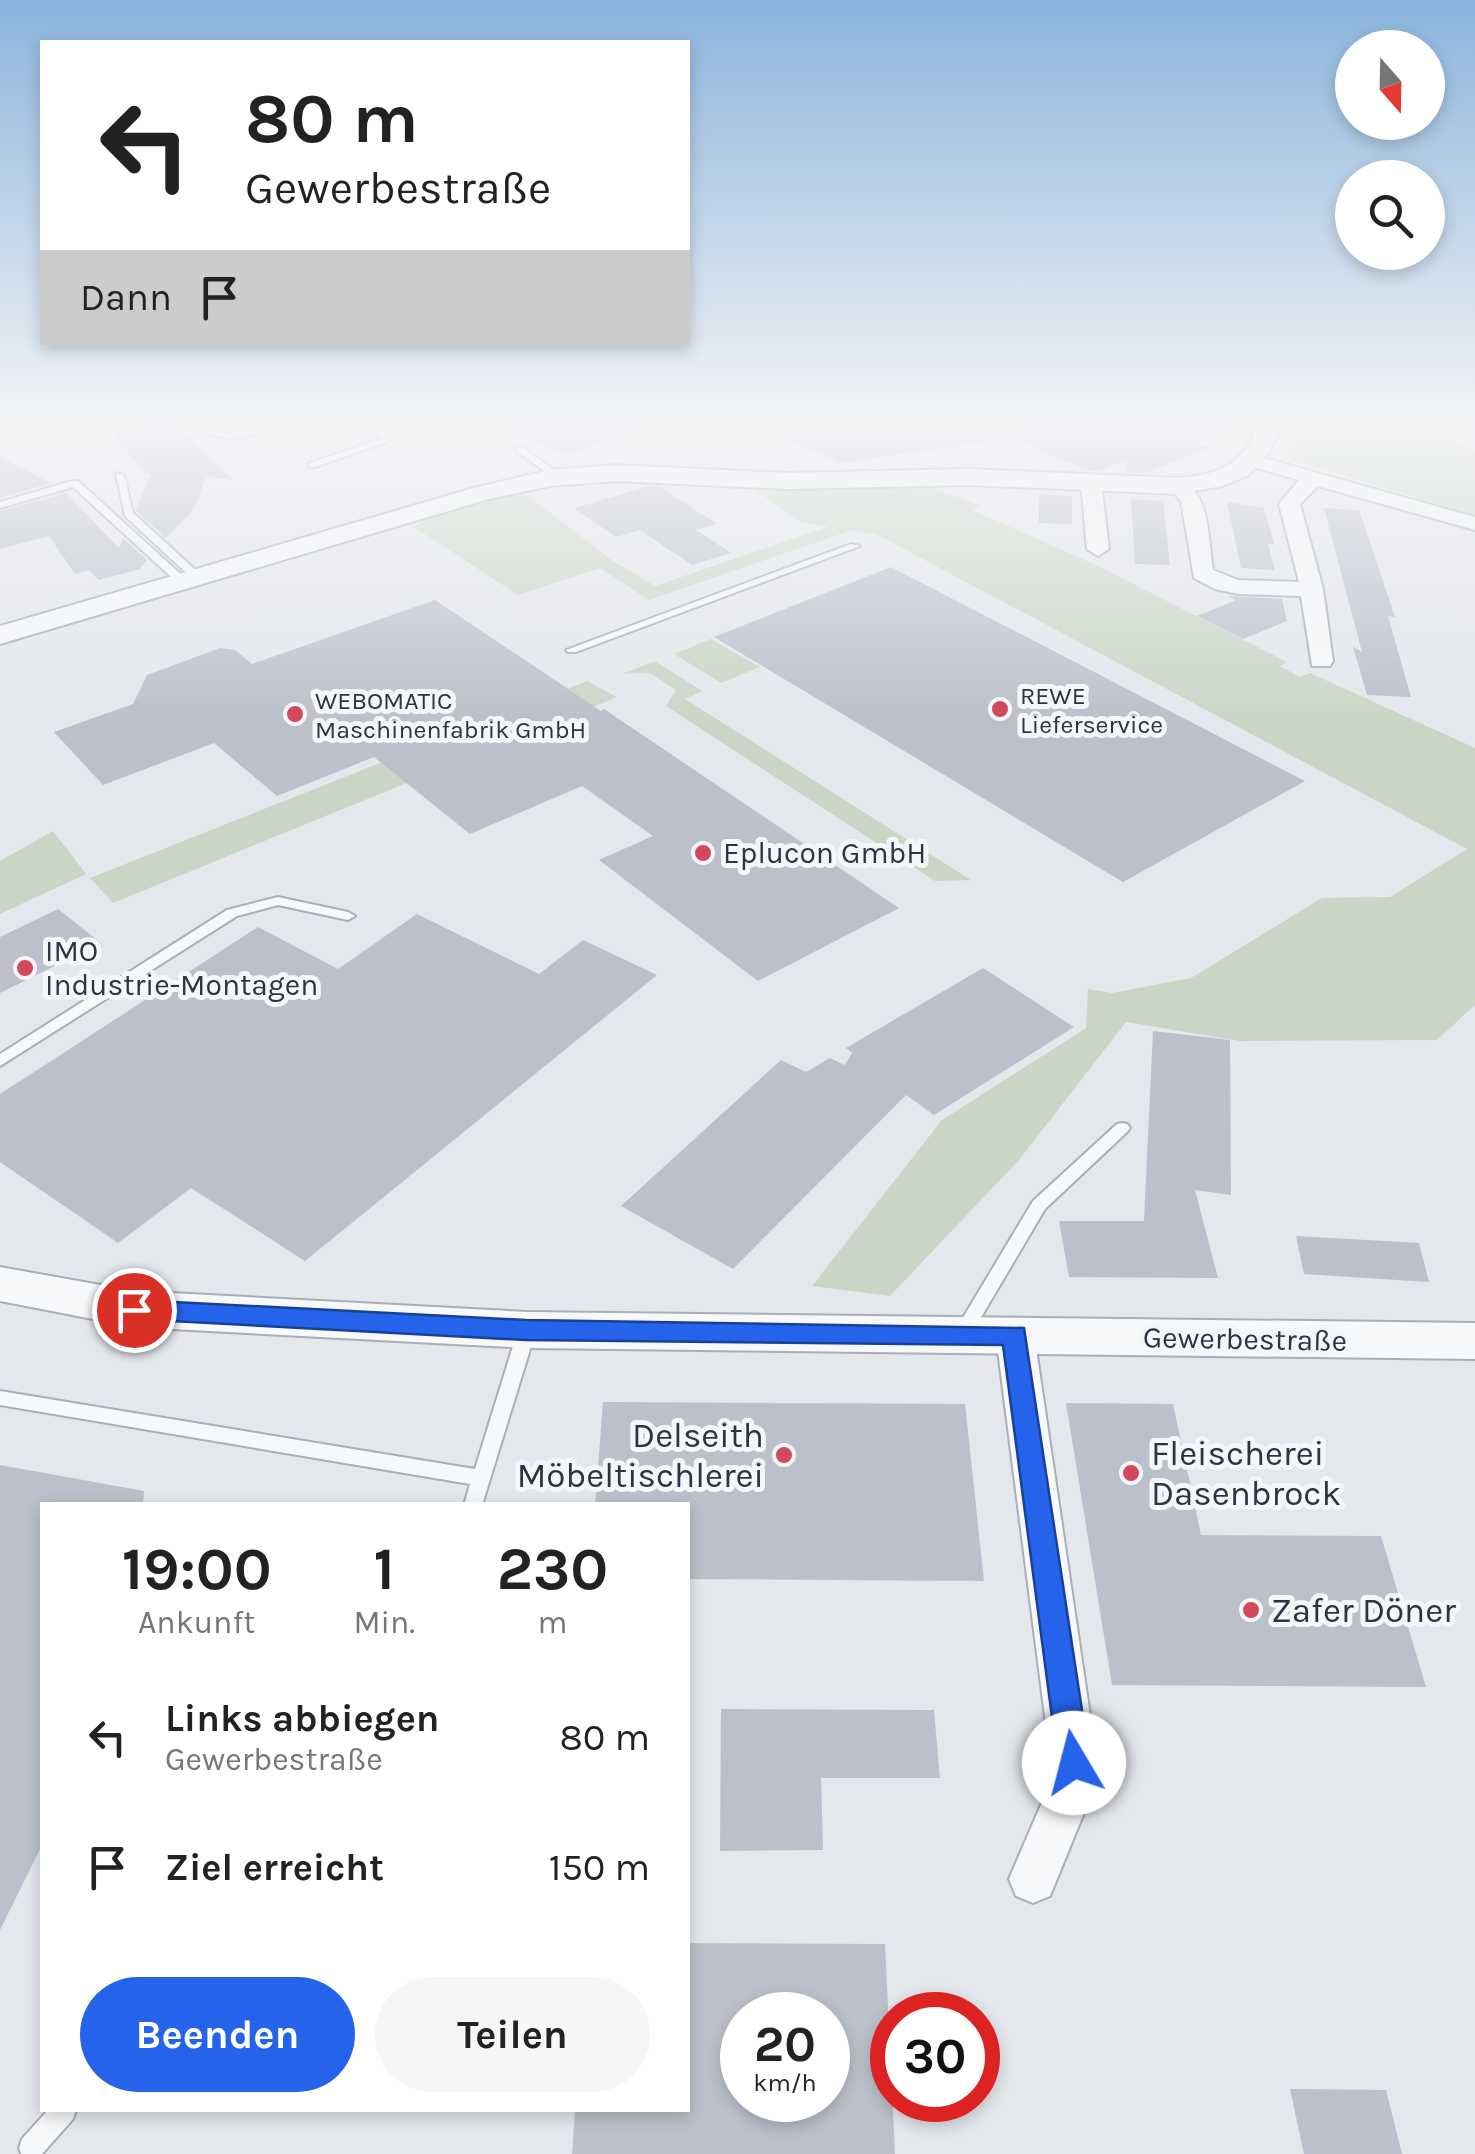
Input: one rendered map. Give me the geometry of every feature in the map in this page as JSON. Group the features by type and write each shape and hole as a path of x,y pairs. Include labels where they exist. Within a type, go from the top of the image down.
{"street":[{"path":"0,636 390,521"},
{"path":"1096,521 1098,548"},
{"path":"1194,521 1202,573 1208,580 1238,586 1312,589"},
{"path":"1293,521 1312,589 1321,661"},
{"name":"Gewerbestraße","path":"4,1292 134,1310 526,1330 1475,1341"},
{"path":"1015,1335 1074,1763 1072,1786 1033,1879"}],"lane":[{"path":"120,521 191,580"},
{"path":"134,521 191,580"},
{"path":"572,650 856,546"},
{"path":"0,1061 232,913 278,901 348,916"},
{"path":"962,1334 1039,1205 1122,1128"},
{"path":"474,1502 526,1330"},
{"path":"0,1398 483,1478"},
{"path":"31,2148 62,2112"}],"green space":[{"path":"424,521 560,521 613,561 655,586 828,527 802,522 996,521 1096,565 1287,662 1280,666 1300,677 1310,673 1475,748 1475,1005 1437,1040 1240,1041 1126,1022 1019,1160 890,1296 812,1286 942,1120 1086,1028 1088,989 1112,993 1191,978 1322,898 1390,897 1467,849 876,534 852,530 649,600 600,568 518,595 414,527"},
{"path":"711,639 760,667 721,683 674,654"},
{"path":"655,661 702,691 685,699 971,880 935,881 666,706 676,690 650,673 622,674"},
{"path":"587,681 617,697 113,903 90,878"},
{"path":"53,831 86,874 0,914 0,861"}],"building":[{"path":"0,521 93,521 119,548 123,538 147,560 140,569 99,580 89,570 75,574 49,536 0,549"},
{"path":"147,521 183,521 166,538"},
{"path":"592,521 712,521 717,524 696,530 731,553 692,565 640,530 616,537"},
{"path":"1039,521 1072,521 1072,524"},
{"path":"1132,521 1165,521 1170,565 1135,564"},
{"path":"1231,521 1267,521 1274,544 1268,544 1275,570 1241,568"},
{"path":"1327,521 1363,521 1395,617 1388,616 1411,697 1367,695 1353,647 1362,652"},
{"name":"REWE Lieferservice","path":"891,567 1305,781 1123,882 714,637"},
{"path":"1228,596 1282,599 1287,621 1243,639 1197,616 1236,600"},
{"path":"435,600 899,908 758,981 599,860 653,836 582,786 470,834 374,757 277,796 214,743 103,785 54,732 133,704 147,675 220,648 235,650 252,664"},
{"name":"IMO Industrie-Montagen","path":"58,909 101,943 0,993 0,937"},
{"path":"417,914 539,974 583,940 657,975 305,1261 191,1188 118,1243 0,1162 0,1094 258,927 338,969"},
{"path":"983,968 1074,1027 934,1115 906,1095 733,1269 621,1206 781,1060 806,1072 830,1058 845,1065 852,1053 846,1048"},
{"path":"1153,1031 1230,1040 1231,1195 1195,1190 1218,1278 1069,1277 1059,1221 1144,1221"},
{"path":"1296,1236 1419,1243 1429,1282 1304,1274"},
{"name":"Delseith Möbeltischlerei","path":"603,1402 965,1404 984,1581 690,1579 690,1502 595,1502"},
{"name":"Zafer Döner","path":"1066,1403 1173,1404 1201,1535 1381,1536 1426,1687 1112,1685"},
{"path":"0,1465 144,1491 143,1502 40,1502 40,1849 0,1930"},
{"path":"721,1709 934,1710 940,1778 821,1778 823,1850 720,1851"},
{"path":"690,1943 885,1944 887,1992 870,1992 870,2122 893,2122 895,2154 572,2154 575,2112 690,2112"},
{"path":"1290,2089 1386,2090 1402,2154 1304,2154"}],"place":[{"name":"REWE Lieferservice","path":"1000,709"},
{"name":"WEBOMATIC Maschinenfabrik GmbH","path":"295,714"},
{"name":"Eplucon GmbH","path":"703,853"},
{"name":"IMO Industrie-Montagen","path":"25,968"},
{"name":"Delseith Möbeltischlerei","path":"784,1455"},
{"name":"Fleischerei Dasenbrock","path":"1131,1473"},
{"name":"Zafer Döner","path":"1251,1610"}],"route":[{"path":"134,1310 526,1330 1015,1335 1074,1763"}]}
